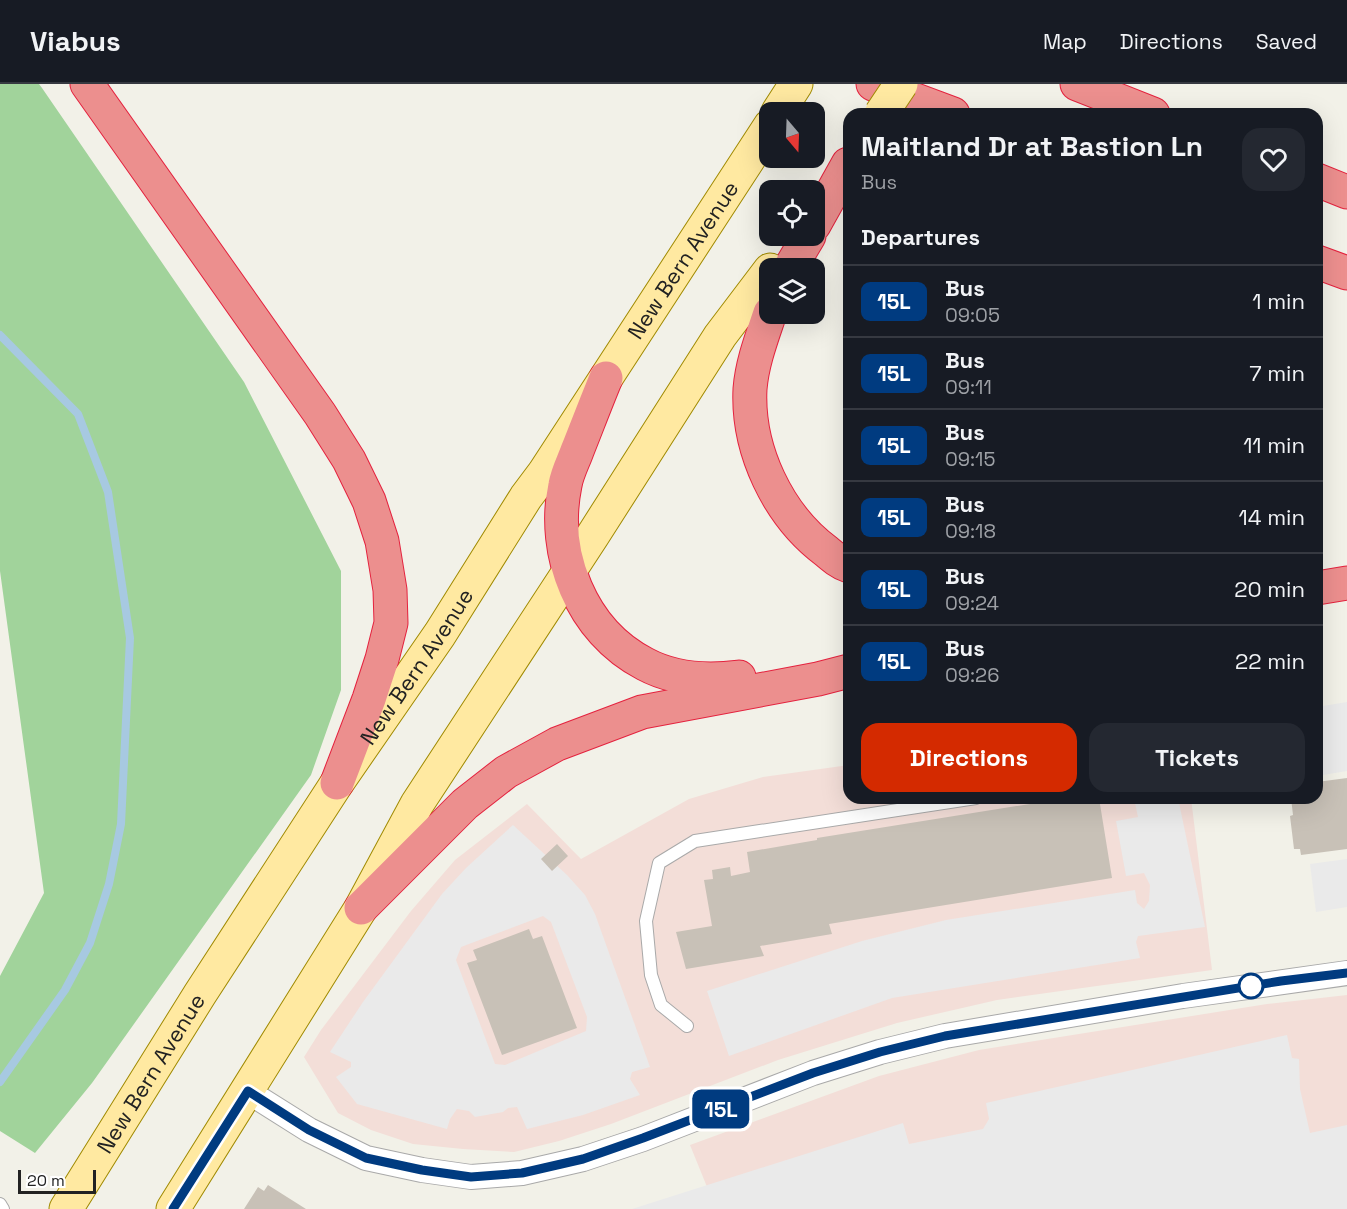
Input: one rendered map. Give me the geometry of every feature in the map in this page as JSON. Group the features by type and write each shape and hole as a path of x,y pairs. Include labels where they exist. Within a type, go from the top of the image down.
{"highway":[{"path":"87,84 320,414 349,460 369,501 382,541 390,591 391,623 369,699 337,783"},
{"path":"873,84 937,108"},
{"path":"1077,84 1138,108"},
{"path":"825,206 843,174"},
{"path":"1323,182 1347,192"},
{"path":"1323,264 1347,273"},
{"path":"767,324 754,366 750,389 757,450 771,484 802,530 843,564"},
{"path":"606,378 565,483 562,508 563,549 569,573 586,608 603,632 621,649 646,665 695,678 721,679 843,666"},
{"path":"1323,587 1347,583"},
{"path":"361,908 465,804 506,772 557,744 642,712 843,673"}],"main road":[{"name":"New Bern Avenue","path":"785,102 796,84"},
{"path":"885,108 900,84"},
{"name":"New Bern Avenue","path":"66,1209 200,994 337,783 440,634 526,497 759,142"},
{"path":"825,196 843,172"},
{"path":"778,258 787,246"},
{"path":"173,1209 361,908 417,804 569,573 720,336 759,284"}],"street":[{"path":"248,1091 309,1130 366,1158 422,1170 471,1177 522,1173 583,1159 813,1073 880,1052 945,1036 1281,981 1347,973"}],"lane":[{"path":"687,1026 661,1005 651,975 646,921 659,863 695,841 937,804"},
{"path":"0,1204 3,1209"}],"shaded area":[{"path":"1347,702 1347,771 1323,775 1323,706"},
{"path":"843,766 843,804 1192,804 1212,970 997,1000 897,1023 778,1060 611,1124 559,1141 514,1152 413,1144 371,1130 338,1113 304,1057 321,1030 411,911 455,860 527,804 581,859 689,799 763,777"},
{"path":"1135,804 1179,804 1205,927 1138,936 1136,942 1140,958 892,998 729,1056 707,991 862,941 946,920 1135,890 1137,903 1144,909 1149,901 1150,885 1144,873 1126,876 1116,821 1138,817"},
{"path":"513,825 585,895 595,914 650,1067 632,1072 630,1079 640,1095 583,1115 527,1129 517,1107 475,1117 469,1111 457,1109 447,1129 357,1104 336,1077 351,1067 351,1062 330,1052 363,1002 442,894 466,868","holes":["543,916 551,922 587,1017 586,1031 505,1065 495,1064 456,960 461,947"]},
{"path":"1347,859 1347,907 1316,912 1310,864"},
{"path":"1347,995 1347,1209 716,1209 690,1145 879,1076 979,1050 1267,1004"},
{"path":"1287,1035 1292,1058 1299,1059 1300,1089 1310,1133 1347,1125 1347,1209 632,1209 903,1123 909,1144 983,1129 989,1119 986,1103"}],"green space":[{"path":"0,84 39,84 42,88 244,382 341,571 341,690 311,775 92,1083 35,1153 0,1131 0,976 44,893 0,571"}],"building":[{"path":"1347,778 1347,849 1301,855 1300,849 1294,849 1290,816 1293,815 1292,804 1323,804 1323,781"},
{"path":"1030,804 1100,804 1112,878 829,924 832,934 760,946 764,956 686,969 676,932 712,926 704,880 713,879 712,870 730,867 731,876 750,872 747,852 817,840 817,838"},
{"path":"557,844 568,856 552,871 541,859"},
{"path":"529,929 533,939 542,936 577,1028 502,1055 467,963 477,960 473,950"},
{"path":"268,1185 306,1209 244,1209 258,1187 264,1191"}],"waterway":[{"path":"0,335 78,414 108,492 130,638 121,824 109,884 90,943 65,990 0,1082"}],"bus line":[{"name":"15L","path":"173,1209 248,1091 309,1130 366,1158 422,1170 471,1177 522,1173 583,1159 813,1073 880,1052 945,1036 1281,981 1347,973"}]}
